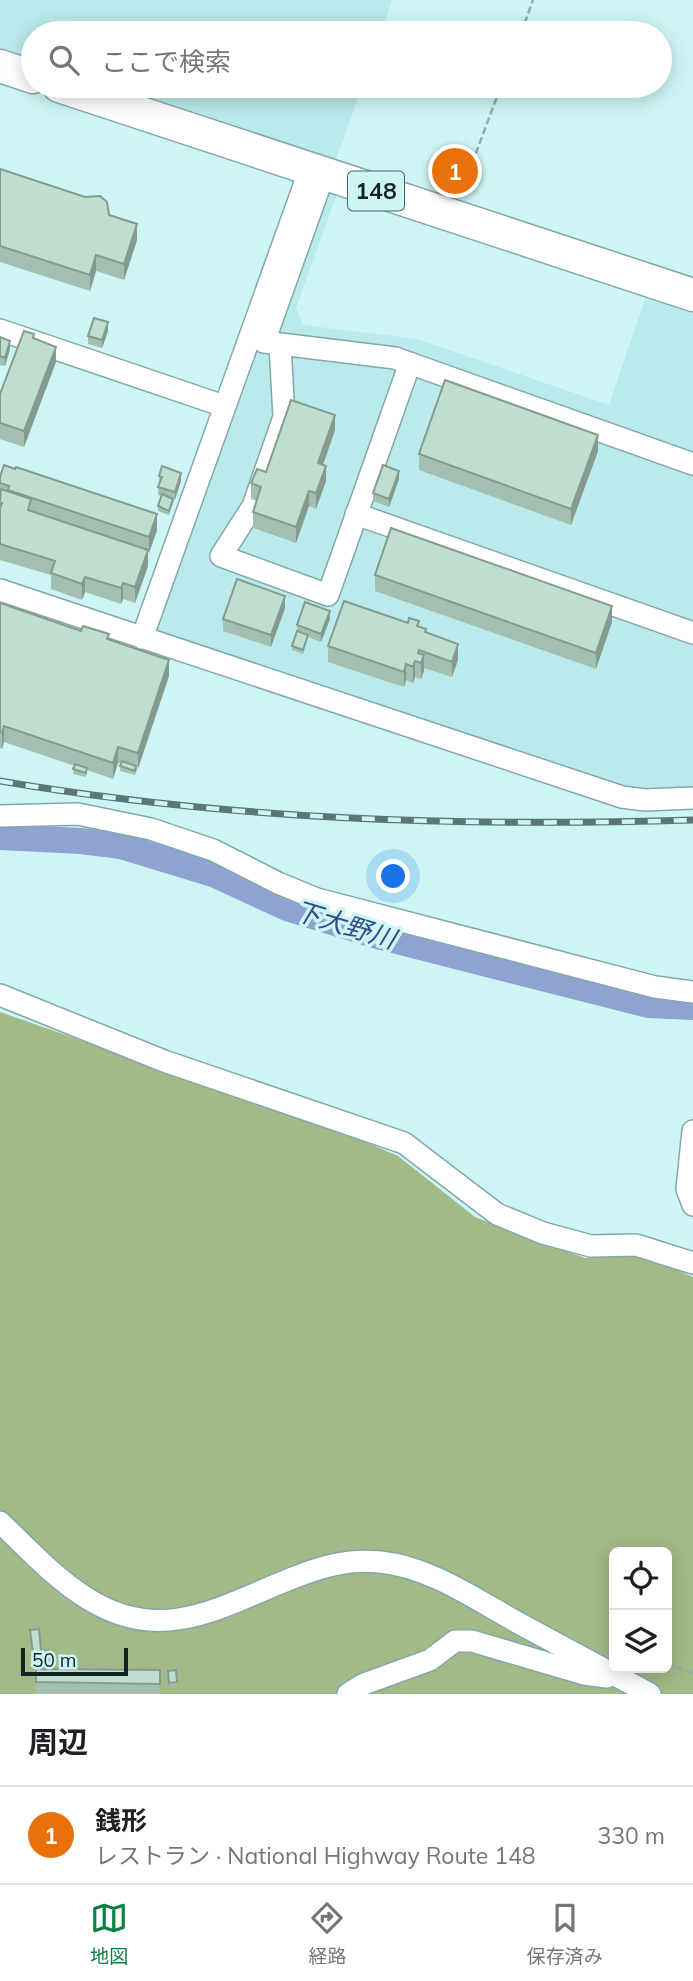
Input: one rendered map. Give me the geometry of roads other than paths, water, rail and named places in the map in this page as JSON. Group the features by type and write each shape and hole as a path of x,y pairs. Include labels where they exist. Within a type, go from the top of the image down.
{"highway":[{"path":"0,66 21,73"},
{"name":"148","path":"95,98 693,295"}],"street":[{"path":"317,171 264,342 395,358 693,464"},
{"path":"142,638 225,407 317,171"},
{"path":"0,330 225,407"},
{"path":"280,345 284,417 253,506 221,556 328,594 410,363"},
{"path":"356,514 693,633"},
{"path":"0,590 622,797 645,800 693,798"},
{"path":"0,816 78,814 151,829 213,850 278,883 317,899 655,987 693,992"},
{"path":"0,995 164,1061 404,1143 497,1214 543,1233 591,1246 636,1245 693,1263"},
{"path":"693,1131 687,1189 693,1206"},
{"path":"0,1522 77,1594 115,1614 156,1621 178,1619 220,1608 330,1564 381,1562 409,1568 461,1591 650,1694"},
{"path":"348,1694 364,1684 430,1660 455,1641 472,1641 584,1674 622,1678"}],"waterway":[{"name":"下大野川","path":"0,837 121,846 213,874 287,908 381,937 648,1005 693,1007"}],"railway":[{"path":"0,781 172,805 346,818 519,822 693,820"}],"place":[{"name":"銭形","path":"455,171"}]}
